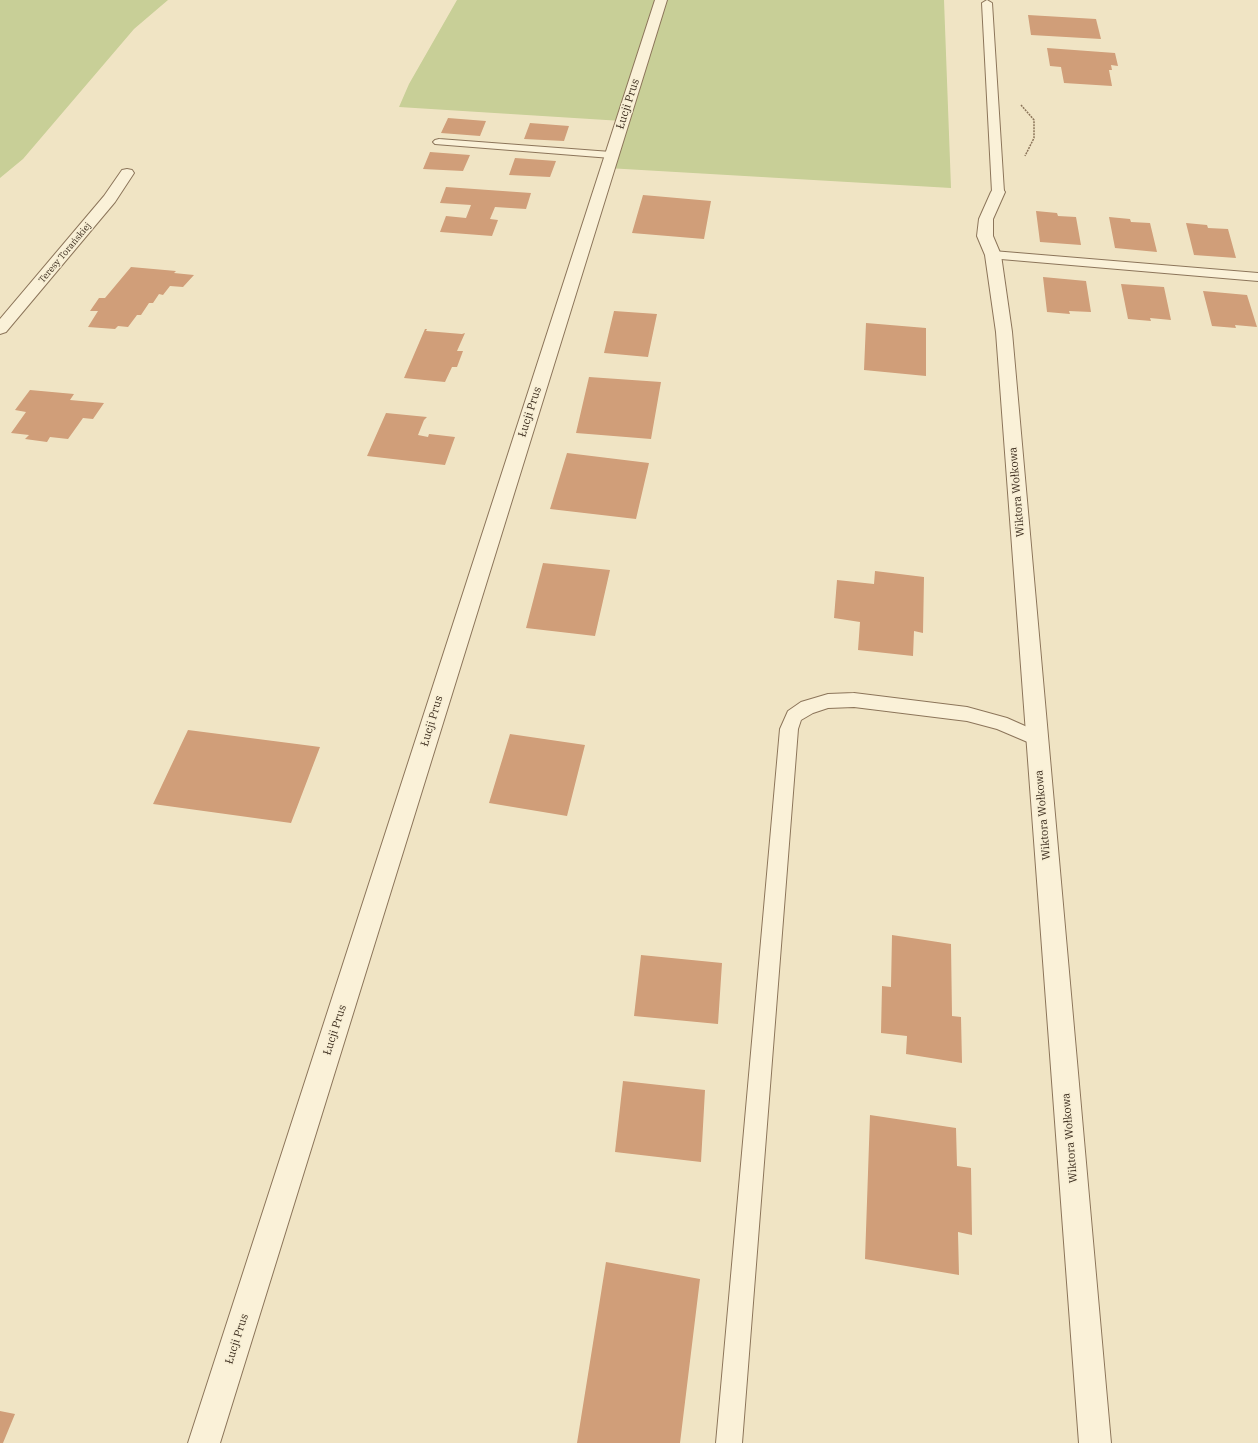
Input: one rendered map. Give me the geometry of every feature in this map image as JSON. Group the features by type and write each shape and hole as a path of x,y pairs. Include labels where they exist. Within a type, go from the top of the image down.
{"street":[{"name":"Łucji Prus","path":"204,1443 661,0"},
{"name":"Teresy Torańskiej","path":"0,329 110,199 127,173"},
{"name":"Wiktora Wołkowa","path":"998,192 986,219 985,236 993,255 1004,332 1095,1443"}],"lane":[{"path":"987,3 998,192"},
{"path":"439,142 611,155"},
{"path":"993,255 1258,277"},
{"path":"729,1443 789,729 794,716 807,707 828,701 854,700 967,714 1001,723 1037,739"}],"green space":[{"path":"0,0 168,0 134,29 23,159 0,178"},
{"path":"457,0 944,0 951,188 607,168 622,121 399,107 409,84"}],"building":[{"path":"1028,15 1096,19 1101,39 1031,35"},
{"path":"1047,48 1115,53 1118,66 1111,65 1112,70 1109,70 1112,86 1064,83 1061,67 1050,66"},
{"path":"448,118 486,121 480,136 441,133"},
{"path":"530,123 569,126 564,141 524,139"},
{"path":"430,152 470,155 463,171 423,169"},
{"path":"515,158 556,161 550,177 509,175"},
{"path":"446,187 531,193 526,209 495,207 490,219 498,220 492,236 440,232 446,216 466,218 471,205 440,203"},
{"path":"643,195 711,201 704,239 632,233"},
{"path":"1036,211 1057,213 1058,216 1076,217 1081,245 1040,242"},
{"path":"1109,217 1130,219 1131,222 1150,223 1157,252 1115,248"},
{"path":"1186,223 1207,225 1208,228 1228,229 1236,258 1194,255"},
{"path":"131,267 176,271 174,273 194,275 183,287 170,286 163,295 159,294 153,303 149,303 141,315 137,315 128,327 118,326 115,329 88,327 98,311 90,311 99,298 105,298"},
{"path":"1043,277 1086,281 1091,312 1069,311 1070,314 1047,312"},
{"path":"1121,284 1164,287 1171,320 1150,318 1151,321 1128,319"},
{"path":"1203,291 1247,295 1257,327 1235,325 1236,328 1212,326"},
{"path":"614,311 657,314 648,357 604,353"},
{"path":"866,323 926,328 926,376 864,370"},
{"path":"425,329 427,329 426,331 465,333 457,351 463,351 457,367 452,367 445,382 404,378"},
{"path":"589,377 661,382 651,439 576,433"},
{"path":"30,390 74,394 70,400 104,403 93,419 83,418 68,439 50,437 47,442 25,439 29,435 11,433 26,412 15,410"},
{"path":"386,413 427,417 424,420 418,435 428,437 429,434 455,437 445,465 367,456"},
{"path":"567,453 649,463 636,519 550,509"},
{"path":"543,563 610,570 595,636 526,628"},
{"path":"875,571 924,577 923,633 914,631 913,656 858,650 860,622 834,618 837,580 874,584"},
{"path":"188,730 320,747 291,823 153,804"},
{"path":"510,734 585,745 567,816 489,803"},
{"path":"892,935 951,944 952,1016 961,1017 962,1063 906,1054 907,1036 881,1033 882,986 891,987"},
{"path":"641,955 722,963 718,1024 634,1016"},
{"path":"623,1081 705,1090 701,1162 615,1152"},
{"path":"870,1115 956,1128 957,1166 971,1168 972,1235 958,1232 959,1275 865,1259"},
{"path":"606,1262 700,1279 680,1443 577,1443"},
{"path":"0,1411 15,1414 3,1443 0,1443"}]}
